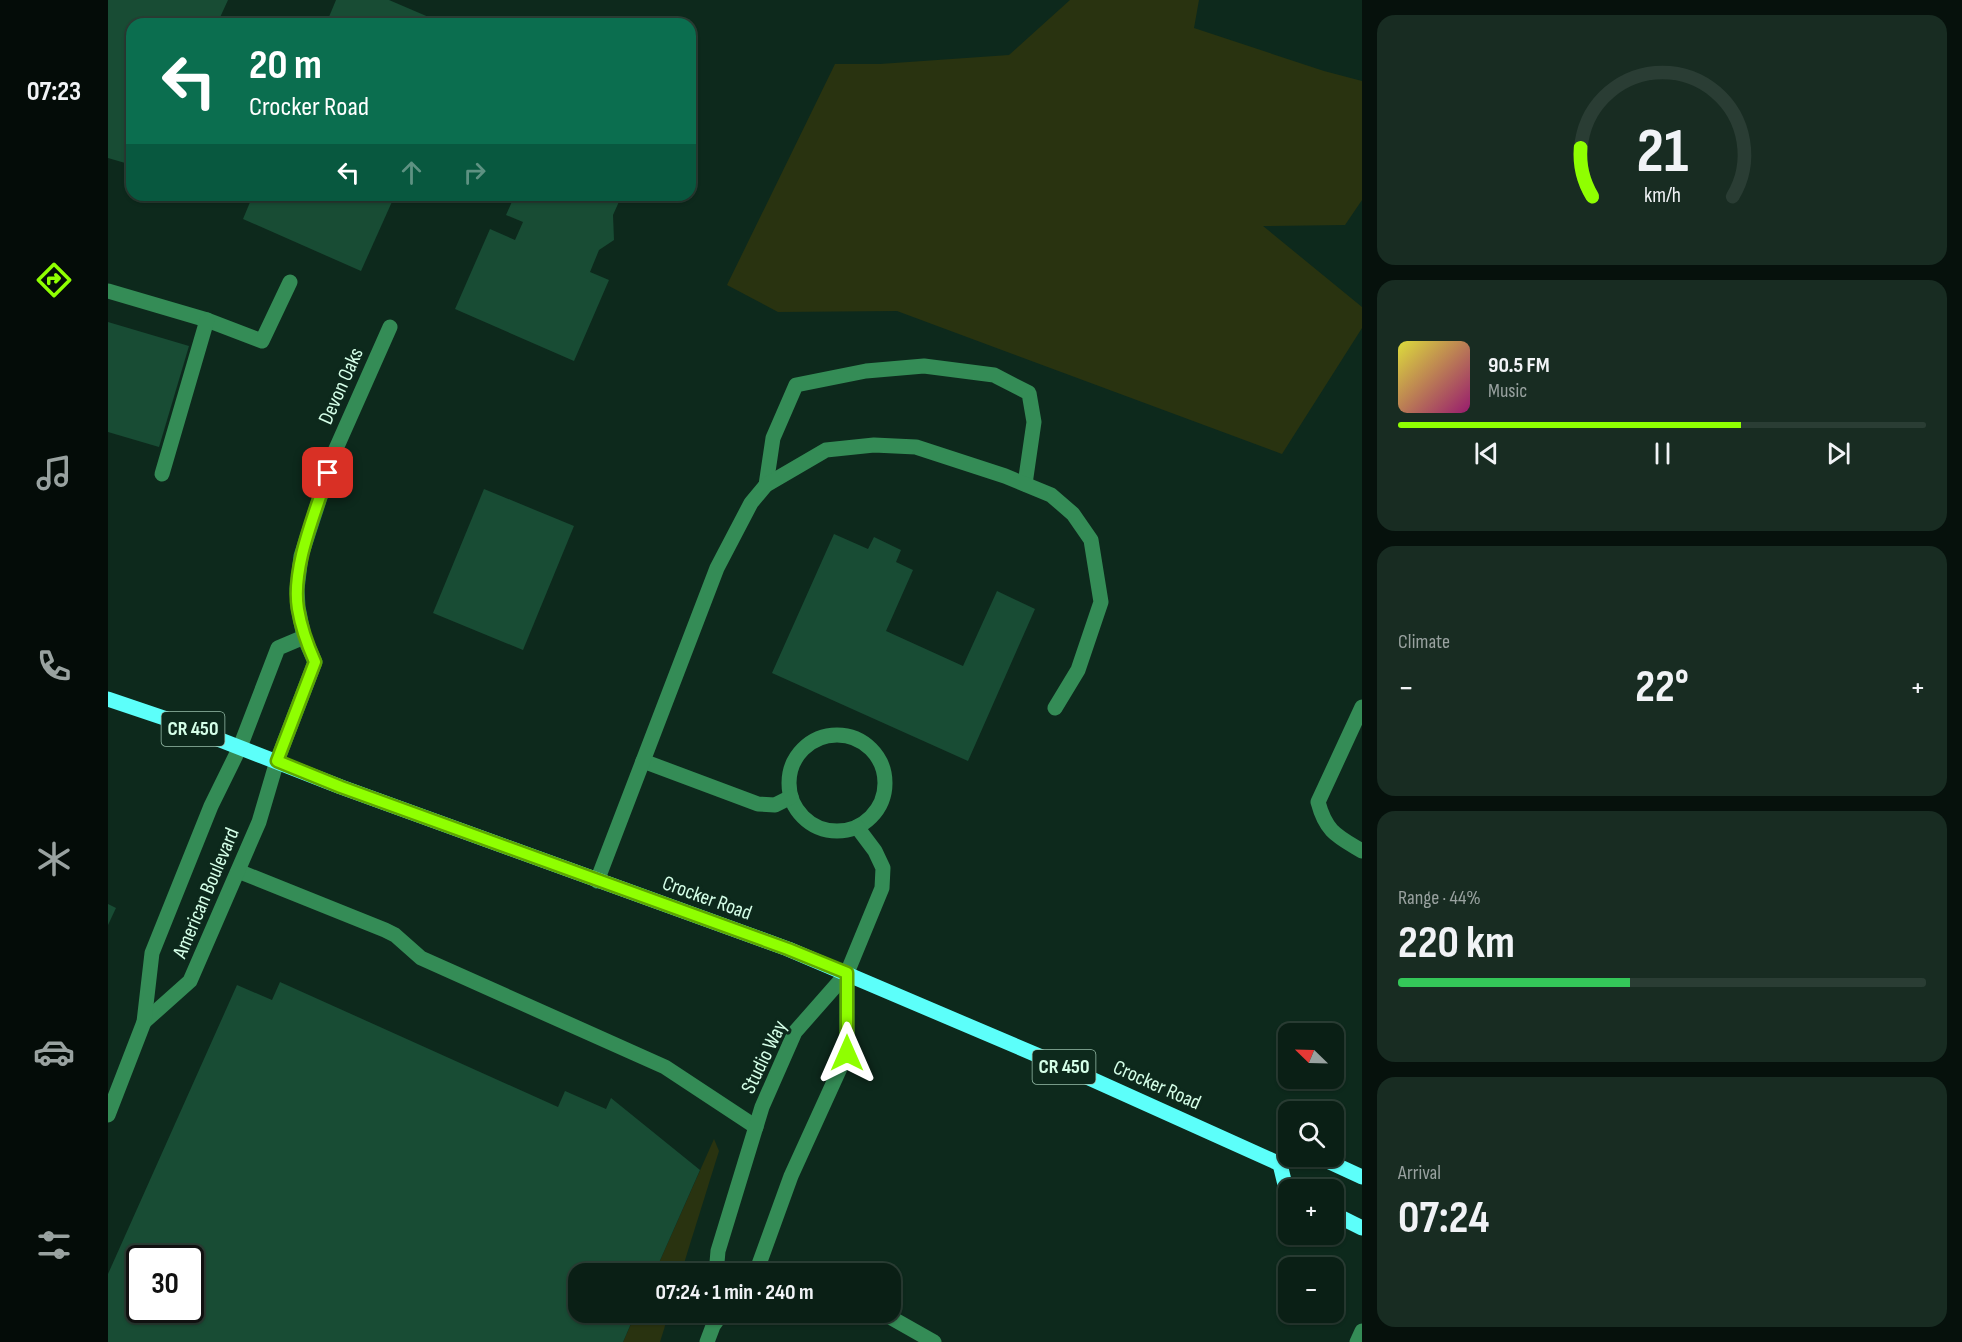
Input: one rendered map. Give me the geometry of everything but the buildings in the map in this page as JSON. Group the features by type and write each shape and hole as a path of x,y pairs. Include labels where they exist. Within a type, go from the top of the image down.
{"main road":[{"name":"Crocker Road","path":"108,699 341,787 788,949 1059,1064 1278,1163"},
{"path":"1340,1167 1362,1177"},
{"path":"1344,1219 1362,1228"}],"street":[{"path":"108,291 207,320 262,341 290,282"},
{"path":"162,474 207,320"},
{"name":"Devon Oaks","path":"277,761 315,662 304,636 298,607 297,589 302,556 336,451 390,327"},
{"path":"766,485 773,438 796,385 866,371 924,366 994,375 1029,393 1034,422 1025,484"},
{"path":"597,881 717,568 751,503 766,485 825,450 874,445 916,447 1005,476 1051,495 1073,514 1091,540 1101,602 1078,670 1055,708"},
{"path":"240,747 278,648 304,636"},
{"path":"1362,707 1318,802 1321,816 1333,834 1362,851"},
{"path":"841,735 856,738 869,747 879,759 884,774 884,790 880,804 870,818 857,827 841,831 825,830 810,823 798,812 791,797 788,781 792,765 811,741 826,736 841,735"},
{"name":"American Boulevard","path":"108,1115 144,1022 152,953 211,806 240,747"},
{"name":"American Boulevard","path":"144,1022 190,981 259,822 277,761"},
{"path":"643,761 758,804 775,805 791,797"},
{"path":"759,1263 791,1176 847,1053 847,973 882,888 883,868 875,851 857,827"},
{"path":"238,872 385,930 395,935 421,958 665,1066 756,1127"},
{"name":"Studio Way","path":"717,1263 718,1251 762,1107 795,1032 847,973"},
{"path":"707,1342 713,1323"},
{"path":"900,1323 934,1342"},
{"path":"1357,1342 1362,1331"}],"green space":[{"path":"1070,0 1199,0 1194,28 1324,71 1362,81 1362,200 1345,225 1263,226 1362,307 1362,328 1282,454 897,311 778,312 727,285 835,64 880,64 1009,55"},
{"path":"714,1139 719,1151 684,1263 659,1263"},
{"path":"632,1323 666,1323 660,1342 623,1342"}],"route":[{"path":"328,473 302,556 297,589 304,636 315,662 277,761 341,787 788,949 847,973 847,1053"}]}
